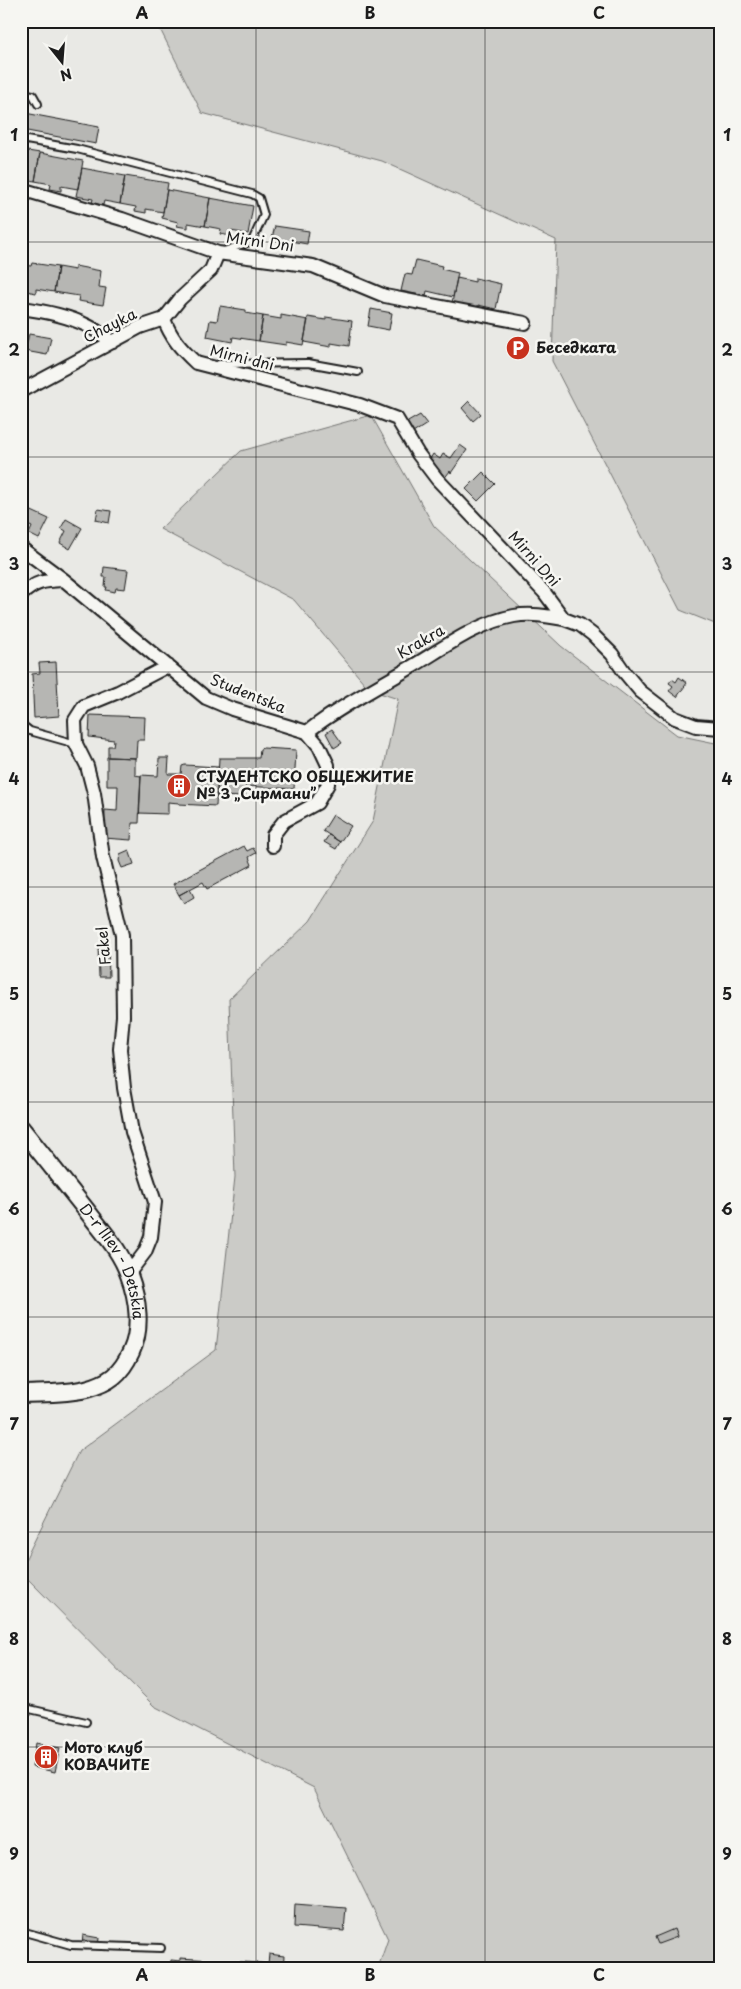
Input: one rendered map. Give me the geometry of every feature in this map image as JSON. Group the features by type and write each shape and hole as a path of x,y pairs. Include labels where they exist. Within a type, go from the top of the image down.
{"street":[{"name":"Mirni Dni","path":"21,189 122,219 218,253 313,266 384,296 525,323"},
{"path":"164,319 180,299 212,270 218,253"},
{"path":"21,308 49,312 68,318 88,326 113,342"},
{"name":"Chayka","path":"21,391 140,327 164,319"},
{"name":"Mirni dni","path":"164,319 169,334 179,348 196,363 205,365"},
{"name":"Mirni Dni","path":"205,365 360,405 397,419 418,454 437,478 544,592 564,619 580,624 593,635 612,654 624,673 640,691 675,718 696,726 720,728"},
{"name":"Studentska","path":"21,548 64,580 206,698 232,709 307,732"},
{"path":"21,595 31,586 42,581 64,580"},
{"name":"Krakra","path":"307,732 336,711 464,636 495,622 513,616 532,614 564,619"},
{"name":"Fakel","path":"129,1273 145,1252 151,1237 155,1202 132,1132 124,1088 120,1049 124,1016 122,934 103,857 90,775 76,744 75,720 84,706 118,692 168,666"},
{"path":"273,846 273,835 284,821 317,804 328,784 328,765 319,746 307,732"},
{"name":"D-r Iliev - Detskia","path":"21,1128 111,1242 129,1273 135,1300 138,1329 135,1342 122,1369 101,1383 69,1392 21,1394"}],"lane":[{"path":"21,94 32,95 38,104"},
{"path":"21,140 77,150 252,194 259,198 264,214 252,242 218,253"},
{"path":"205,365 308,364 358,372"},
{"path":"21,724 30,731 76,744"},
{"path":"21,1706 86,1722"},
{"path":"21,1932 71,1945 161,1948"}],"shaded area":[{"path":"156,21 720,21 720,626 680,610 552,361 556,240 382,161 202,113"},
{"path":"371,415 434,526 561,646 677,735 720,744 720,1968 378,1968 388,1939 314,1788 154,1706 21,1572 21,1568 79,1451 216,1350 235,1177 229,999 310,921 373,821 398,699 370,690 294,600 160,529 241,451"}],"building":[{"path":"25,113 99,127 96,144 22,130"},
{"path":"21,150 40,153 35,181 21,179"},
{"path":"40,153 83,161 78,189 61,186 61,191 50,189 51,184 35,181"},
{"path":"82,168 125,176 120,204 104,201 103,205 92,203 93,199 76,196"},
{"path":"125,176 168,183 163,212 146,209 146,213 135,211 136,207 120,204"},
{"path":"167,190 210,198 205,226 188,223 188,228 177,226 178,222 162,218"},
{"path":"210,198 253,206 248,234 231,231 231,236 220,234 221,229 205,226"},
{"path":"275,226 309,231 307,244 272,238"},
{"path":"416,260 442,266 441,269 458,273 453,297 427,291 426,296 401,291 405,274 412,275"},
{"path":"32,263 58,267 54,292 36,289 36,293 21,290 21,265 31,266"},
{"path":"75,266 101,271 99,287 106,288 103,305 78,301 79,296 54,292 58,267 75,270"},
{"path":"457,278 475,282 475,278 501,284 496,309 478,305 478,308 452,303"},
{"path":"220,306 246,310 246,313 263,316 259,341 233,337 232,342 207,337 210,320 217,321"},
{"path":"371,309 392,313 389,330 368,326"},
{"path":"281,315 308,320 303,345 286,342 286,345 259,341 263,316 281,319"},
{"path":"308,317 326,320 326,317 352,321 349,346 331,343 331,347 304,342"},
{"path":"29,334 51,338 47,355 25,351"},
{"path":"469,401 481,414 473,421 462,408"},
{"path":"420,415 427,424 413,433 406,423"},
{"path":"460,445 467,450 451,473 450,471 443,480 429,468 434,462 430,459 433,454 440,459 443,454 451,458"},
{"path":"483,472 495,484 478,501 466,489"},
{"path":"25,508 49,519 39,539 29,534 32,527 21,522 21,516"},
{"path":"98,509 111,511 109,523 96,520"},
{"path":"66,519 82,528 70,549 60,543 66,531 61,528"},
{"path":"104,567 128,570 125,589 116,588 115,592 106,590 106,577 103,577"},
{"path":"56,662 59,716 34,718 32,674 40,673 39,663"},
{"path":"679,677 687,683 677,697 669,691 673,686 669,683 672,679 676,682"},
{"path":"90,715 145,717 144,740 137,740 136,758 108,757 108,746 113,746 114,740 89,737"},
{"path":"332,729 342,743 334,748 326,733"},
{"name":"СТУДЕНТСКО ОБЩЕЖИТИЕ № 3 „Сирмани”","path":"260,749 296,750 294,789 246,786 245,797 217,796 219,758 259,758"},
{"path":"107,757 135,758 135,775 141,776 139,823 132,823 131,840 104,838 105,810 117,811 118,786 107,786"},
{"name":"СТУДЕНТСКО ОБЩЕЖИТИЕ № 3 „Сирмани”","path":"159,758 169,758 168,774 181,774 182,766 185,765 218,767 216,806 168,802 168,814 139,813 141,775 158,776"},
{"path":"333,815 351,826 340,842 323,831"},
{"path":"329,835 340,842 336,849 324,842"},
{"path":"244,846 247,851 253,848 256,853 249,857 252,865 207,889 203,882 179,895 173,884"},
{"path":"129,850 134,864 122,868 119,861 120,854"},
{"path":"190,889 194,897 184,903 179,895"},
{"path":"98,946 108,946 109,977 99,977"},
{"name":"Мото клуб КОВАЧИТЕ","path":"36,1743 60,1748 55,1772 32,1767"},
{"path":"295,1904 346,1908 344,1931 294,1927"},
{"path":"674,1929 677,1937 658,1944 655,1937"},
{"path":"83,1935 99,1938 98,1946 82,1944"},
{"path":"269,1954 284,1956 283,1968 259,1968 260,1963 268,1964"},
{"path":"180,1958 260,1963 259,1968 180,1968"},
{"path":"171,1960 180,1961 180,1968 170,1968"}],"place":[{"name":"Беседката","path":"518,348"},
{"name":"СТУДЕНТСКО ОБЩЕЖИТИЕ № 3 „Сирмани”","path":"179,786"},
{"name":"Мото клуб КОВАЧИТЕ","path":"46,1757"}]}
